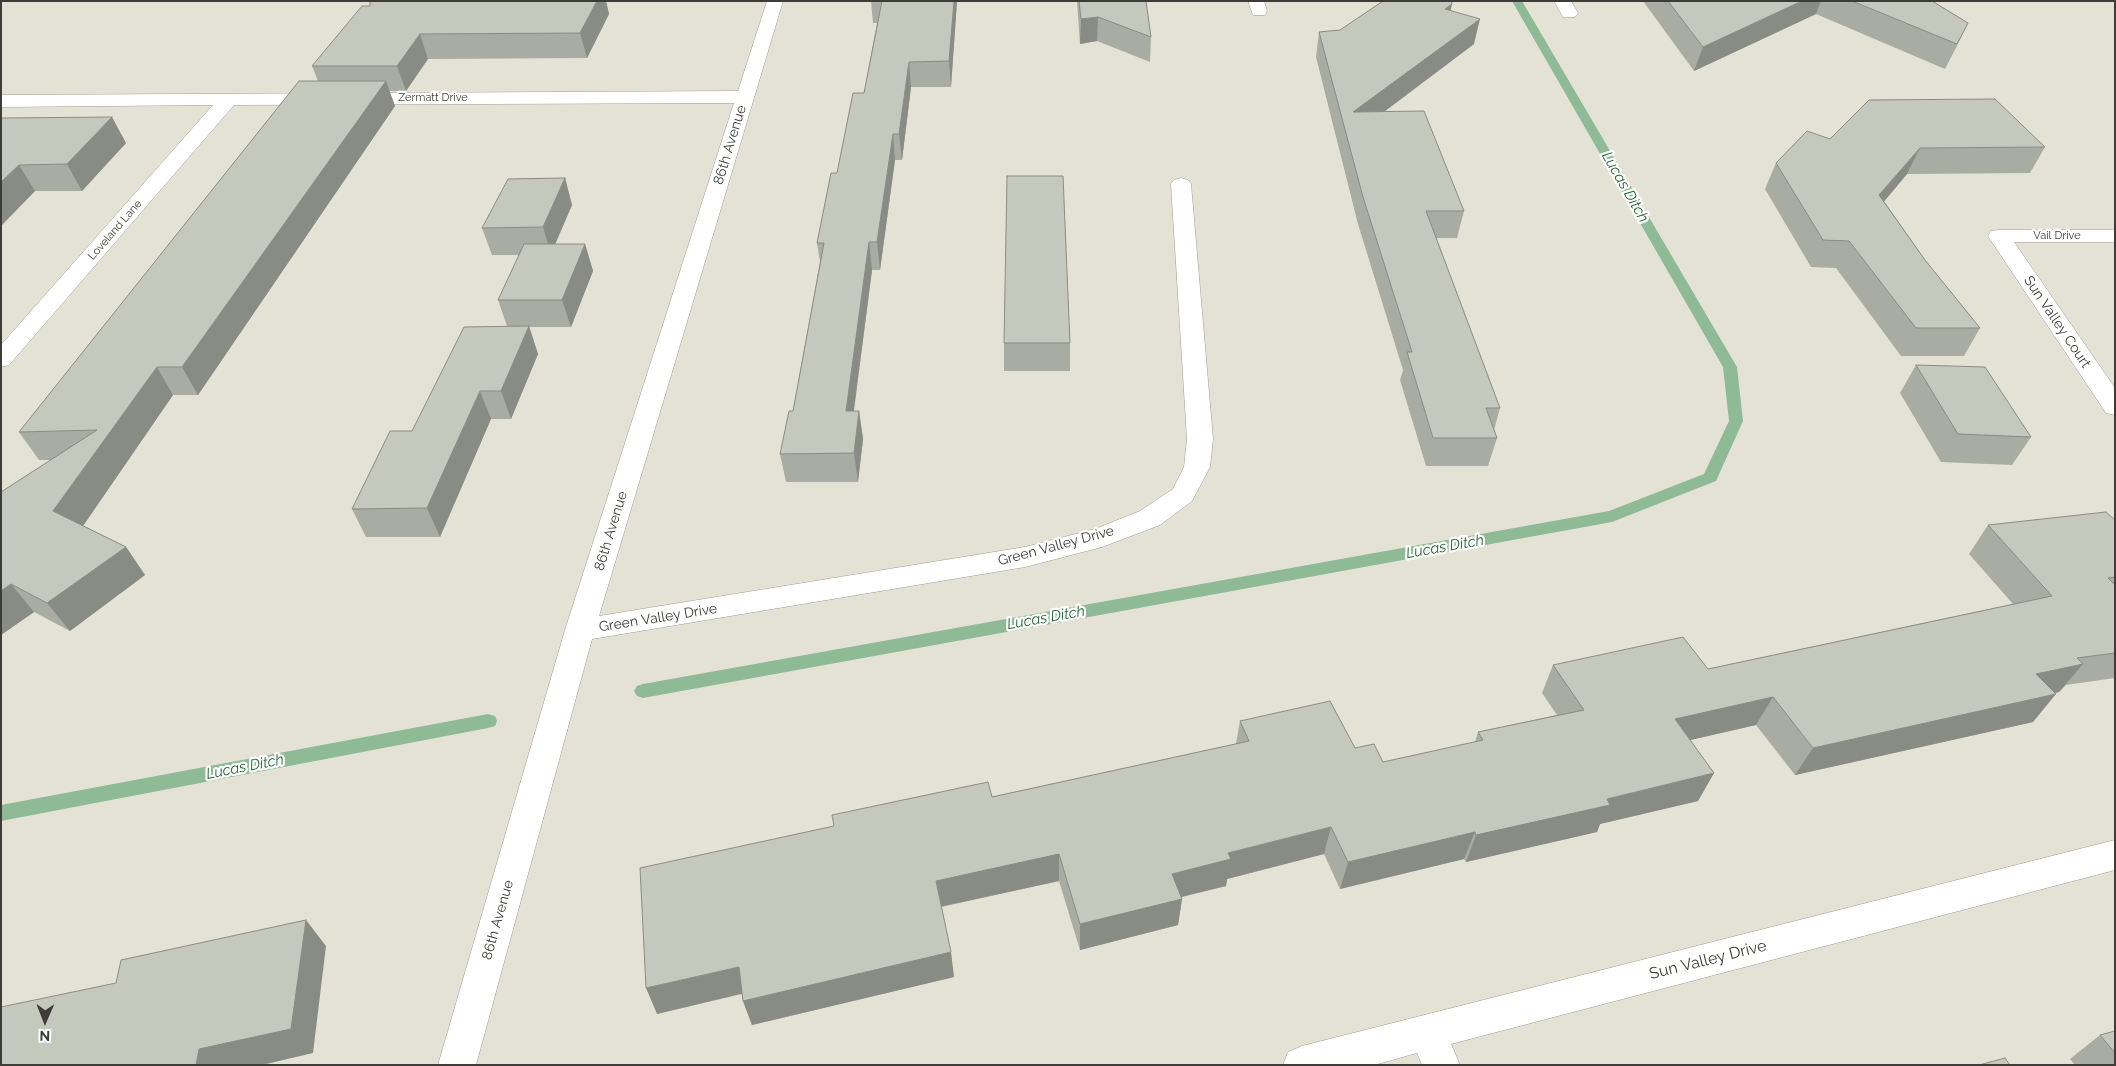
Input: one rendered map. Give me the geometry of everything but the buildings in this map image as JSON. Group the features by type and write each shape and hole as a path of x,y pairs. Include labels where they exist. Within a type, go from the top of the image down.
{"street":[{"name":"86th Avenue","path":"457,1065 580,630 775,1"},
{"name":"Zermatt Drive","path":"1,101 745,97"},
{"name":"Loveland Lane","path":"1,360 230,99"},
{"name":"Green Valley Drive","path":"580,630 1024,557 1110,534 1150,518 1183,495 1196,467 1200,439 1180,184"},
{"name":"Vail Drive","path":"1999,236 2115,236"},
{"name":"Sun Valley Court","path":"1999,236 2115,407"},
{"name":"Sun Valley Drive","path":"1302,1065 1434,1048 2115,855"}],"waterway":[{"name":"Lucas Ditch","path":"643,691 1612,516 1710,477 1736,421 1730,367 1517,1"},
{"name":"Lucas Ditch","path":"1,813 488,721"}]}
